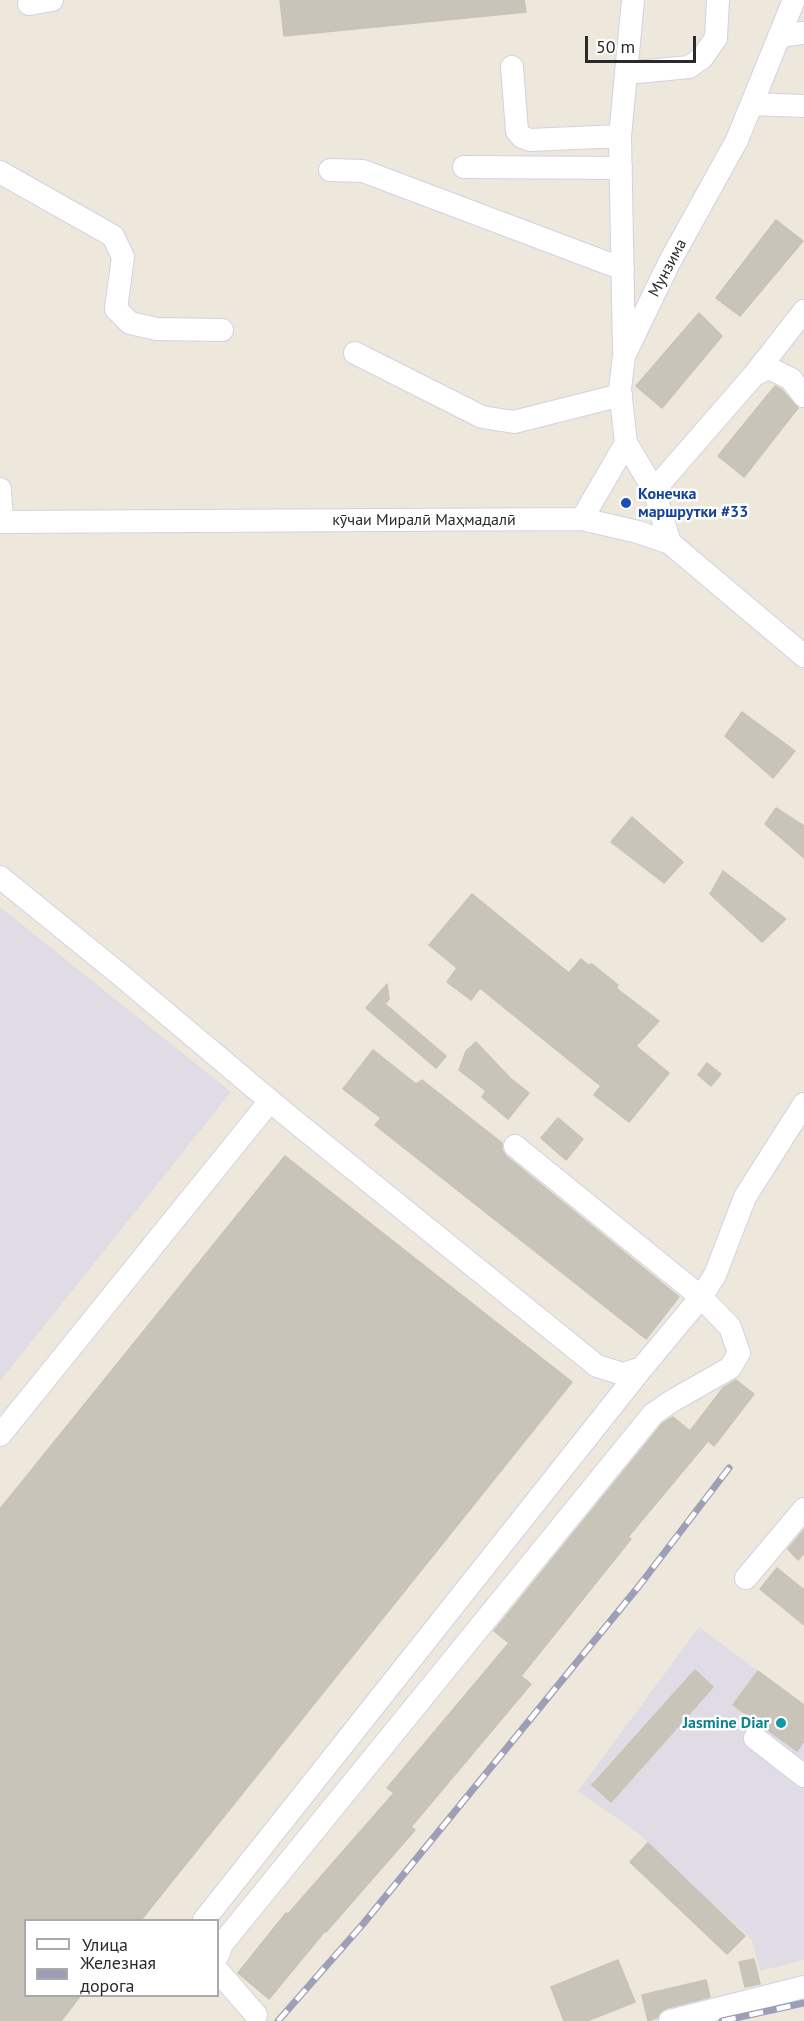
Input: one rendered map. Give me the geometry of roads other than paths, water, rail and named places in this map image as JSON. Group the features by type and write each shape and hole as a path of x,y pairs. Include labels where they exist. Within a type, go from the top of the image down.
{"street":[{"path":"29,4 52,0"},
{"path":"624,356 620,136 633,0"},
{"path":"627,73 689,67 702,58 716,38 718,0"},
{"name":"Мунзима","path":"670,543 654,490 626,443 621,395 624,356 669,263 737,140 794,0"},
{"path":"779,36 804,33"},
{"path":"512,67 517,131 522,137 530,140 620,136"},
{"path":"752,104 804,106"},
{"path":"464,167 621,168"},
{"path":"330,170 363,171 622,269"},
{"path":"0,172 113,236 123,257 116,309 130,323 157,329 222,330"},
{"path":"654,490 754,375 804,311"},
{"path":"354,354 482,417 514,422 621,395"},
{"path":"754,375 769,368 791,379 804,396"},
{"path":"582,519 626,443"},
{"path":"0,489 1,522"},
{"name":"кӯчаи Миралӣ Маҳмадалӣ","path":"1,522 582,519 638,532 670,543 804,656"},
{"path":"0,877 270,1101 597,1366 623,1374 642,1368"},
{"path":"0,1435 270,1101"},
{"path":"205,1919 642,1368 702,1297 715,1275 745,1197 804,1104"},
{"path":"219,1952 222,1944 653,1414 730,1368 739,1353 730,1327 702,1297 515,1146"},
{"path":"746,1578 804,1509"},
{"path":"755,1738 804,1776"},
{"path":"219,1972 256,2015"},
{"path":"670,2021 804,1987"}],"railway":[{"path":"278,2021 363,1924 639,1586 729,1468"},
{"path":"722,2021 804,2003"}],"place":[{"name":"Конечка маршрутки #33","path":"626,503"},
{"name":"Jasmine Diar","path":"781,1723"}]}
